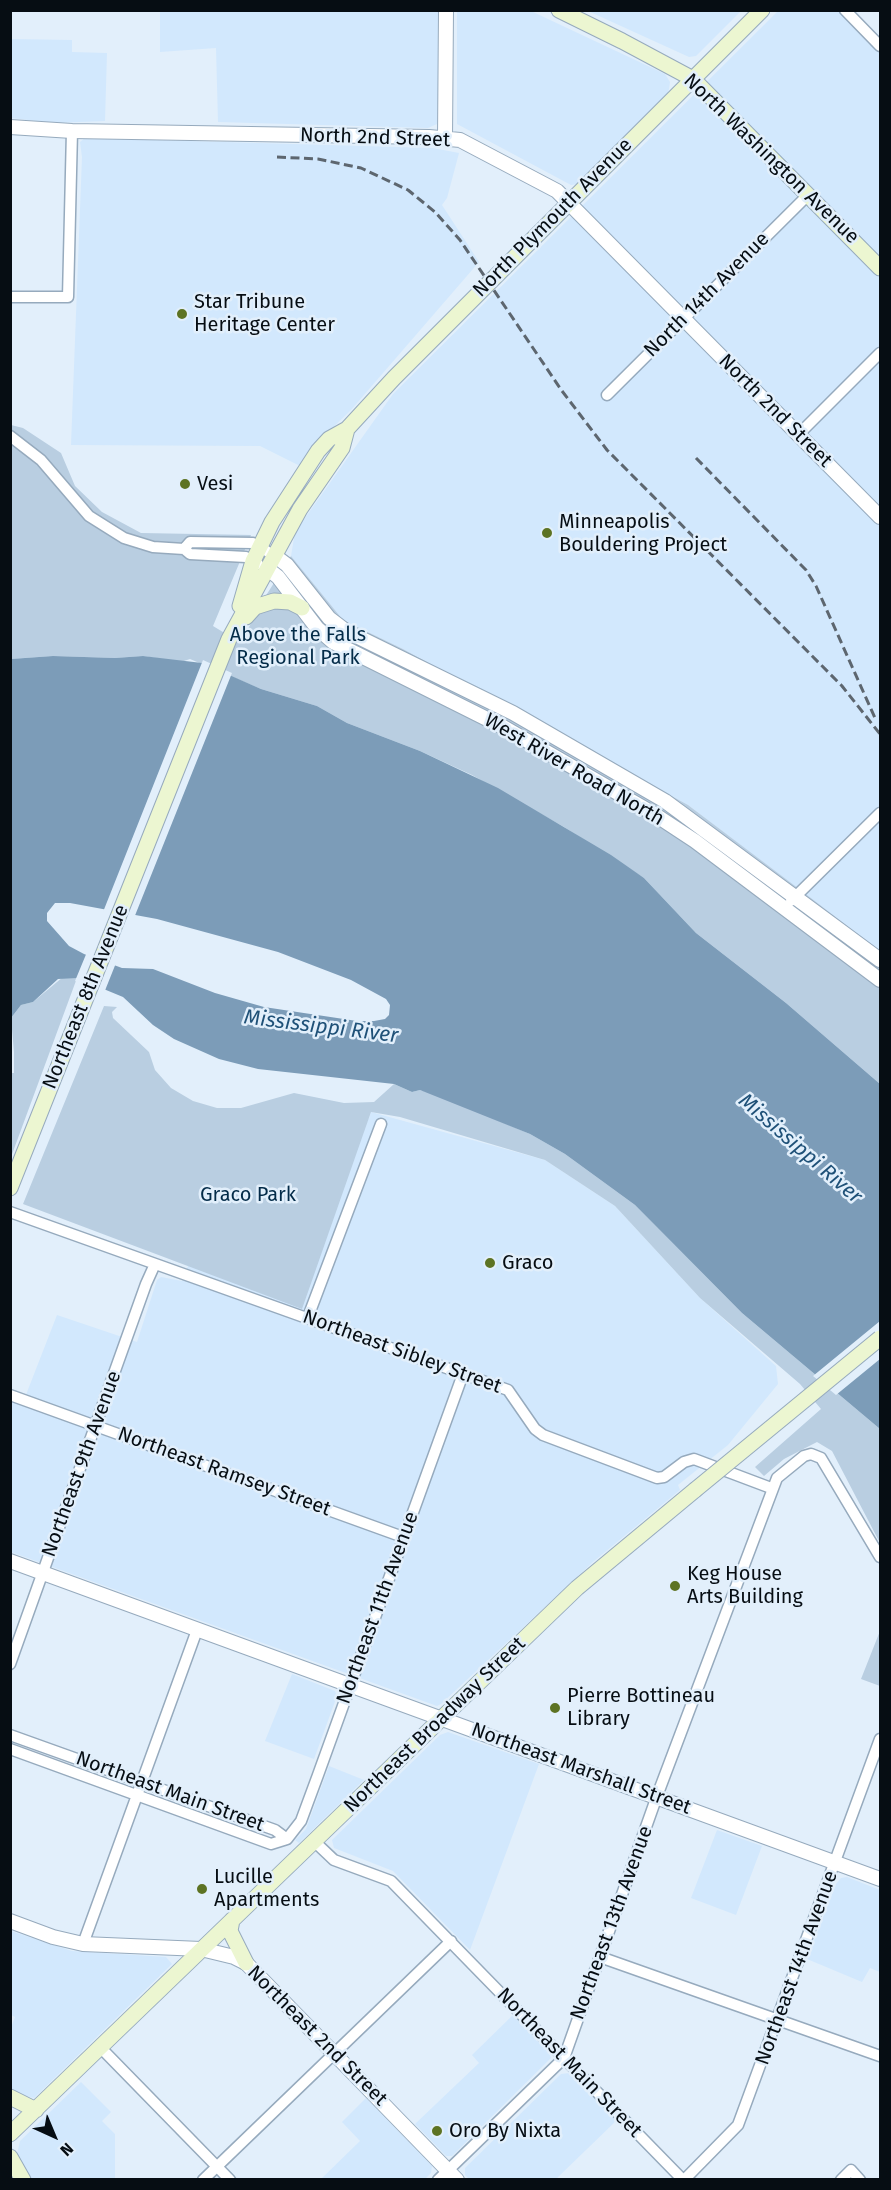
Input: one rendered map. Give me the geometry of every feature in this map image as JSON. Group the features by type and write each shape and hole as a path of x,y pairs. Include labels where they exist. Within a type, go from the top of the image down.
{"main road":[{"name":"North Washington Avenue","path":"558,10 622,40 693,79 880,268"},
{"name":"North Plymouth Avenue","path":"162,807 231,634 253,561 284,501 308,465 329,439 347,429 394,378 762,10"},
{"name":"North Plymouth Avenue","path":"231,634 300,509 342,448 347,429"},
{"path":"231,634 255,607 267,602 290,602 302,608"},
{"name":"Northeast 8th Avenue","path":"10,1188 162,807"},
{"name":"Northeast Broadway Street","path":"10,2134 577,1588 880,1338"},
{"path":"232,1920 230,1931 246,1963"},
{"path":"10,2097 36,2109"},
{"path":"10,2157 23,2180"}],"street":[{"path":"445,138 446,10"},
{"path":"845,10 880,46"},
{"name":"North 2nd Street","path":"10,128 460,140 547,185 569,202 880,517"},
{"path":"10,297 68,297 72,131"},
{"name":"North 14th Avenue","path":"607,395 808,195"},
{"path":"799,434 880,353"},
{"path":"10,436 41,460 77,505 99,524 124,538 153,548 184,549 190,554 246,557 253,561 271,562"},
{"path":"184,549 190,542 253,543 260,547 271,562"},
{"name":"West River Road North","path":"271,562 278,577 317,628 333,642 505,728 654,814 695,841 880,980"},
{"name":"West River Road North","path":"271,562 287,565 329,618 345,631 513,713 665,801 880,960"},
{"path":"391,670 398,656"},
{"path":"505,728 513,713"},
{"path":"784,908 880,813"},
{"path":"308,1317 381,1124"},
{"name":"Northeast Sibley Street","path":"10,1212 508,1390 535,1429 543,1435 657,1478 664,1477 684,1462 694,1459 771,1488"},
{"name":"Northeast 9th Avenue","path":"10,1665 155,1264"},
{"name":"Northeast 11th Avenue","path":"286,1839 301,1821 463,1374"},
{"name":"Northeast Ramsey Street","path":"10,1395 403,1537"},
{"path":"771,1488 777,1478 804,1456 811,1454 821,1458 880,1557"},
{"name":"Northeast 13th Avenue","path":"448,2177 564,2058 657,1796 771,1488"},
{"name":"Northeast Marshall Street","path":"10,1561 880,1879"},
{"path":"83,1944 197,1630"},
{"name":"Northeast Main Street","path":"10,1735 275,1830 286,1839"},
{"name":"Northeast 14th Avenue","path":"679,2178 738,2125 880,1739"},
{"name":"Northeast Main Street","path":"10,1749 271,1844 286,1839"},
{"name":"Northeast Main Street","path":"314,1841 334,1860 391,1881 679,2178"},
{"name":"Northeast 2nd Street","path":"10,1921 53,1937 83,1944 201,1949 234,1957 246,1963 334,2053 448,2177"},
{"path":"203,2180 450,1941"},
{"path":"600,1957 880,2056"},
{"path":"100,2047 230,2180"},
{"path":"841,2180 850,2170 860,2180"}],"shaded area":[{"path":"160,11 441,11 437,124 428,128 218,122 216,48 160,52"},
{"path":"457,11 531,11 665,74 670,82 667,95 578,184 571,185 457,124"},
{"path":"588,11 741,11 696,56 689,57"},
{"path":"778,11 854,11 880,38 880,951 688,805 403,649 343,620 291,556 295,532 393,394"},
{"path":"11,39 72,40 72,52 107,53 105,121 53,123 11,118"},
{"path":"85,138 433,148 459,153 447,198 442,205 479,262 351,410 316,444 300,466 260,446 71,445 82,157 80,142"},
{"path":"371,1112 545,1160 615,1206 700,1298 776,1366 778,1384 728,1445 678,1485 680,1490 593,1562 437,1706 11,1552 10,1401 22,1405 57,1315 137,1342 157,1280 161,1277 182,1281 188,1266 369,1118"},
{"path":"292,1674 335,1691 337,1696 314,1759 265,1741"},
{"path":"448,1732 539,1764 470,1950 393,1871 334,1848 332,1840 440,1735"},
{"path":"329,1766 364,1780 299,1843 295,1840 306,1829"},
{"path":"717,1830 762,1846 736,1915 691,1898"},
{"path":"847,1877 880,1890 880,1972 870,1968 862,1982 807,1959 836,1884 841,1878"},
{"path":"11,1931 72,1951 166,1957 172,1964 34,2098 11,2092 10,2030 15,2017 11,2015"},
{"path":"513,2015 549,2053 551,2058 452,2156 446,2156 415,2124 479,2063 472,2055"},
{"path":"569,2073 617,2120 556,2179 469,2179 465,2175 465,2168 561,2074"},
{"path":"81,2082 111,2112 102,2121 115,2134 115,2179 31,2179 17,2154 20,2141"},
{"path":"366,2098 432,2166 431,2173 425,2179 321,2179 360,2141 342,2122"}],"green space":[{"name":"Above the Falls Regional Park","path":"11,425 23,428 61,453 75,486 102,512 141,533 251,535 213,626 241,643 260,605 291,556 343,620 403,649 688,805 807,895 880,951 880,1084 786,1003 696,933 644,878 564,827 472,775 420,751 347,723 317,706 261,689 190,659 181,662 143,656 115,658 53,656 11,659"},
{"path":"63,977 77,978 11,1157 10,1073 14,1073 14,1052 11,1018 21,1005 33,1002"},
{"name":"Graco Park","path":"104,1006 117,1007 112,1012 113,1018 149,1052 155,1070 171,1088 193,1101 217,1108 241,1108 294,1093 344,1103 374,1102 394,1084 412,1092 420,1090 435,1094 530,1134 565,1154 635,1205 742,1313 880,1429 880,1543 832,1451 817,1442 784,1459 764,1476 755,1467 821,1409 800,1384 700,1298 615,1206 545,1160 400,1117 371,1112 302,1309 23,1204"},
{"path":"880,1631 880,1686 861,1679"}],"water":[{"name":"Mississippi River","path":"53,656 115,658 143,656 202,663 261,689 317,706 347,723 420,751 498,788 611,855 644,878 696,933 786,1003 880,1084 880,1429 742,1313 635,1205 565,1154 530,1134 420,1090 412,1092 394,1084 258,1069 219,1059 174,1039 153,1025 123,997 77,978 58,979 33,1002 21,1005 11,1018 11,659","holes":["55,903 70,903 157,919 278,952 351,980 386,999 390,1005 389,1015 385,1019 357,1021 264,1007 215,993 153,969 122,968 69,946 47,921 47,913"]}],"pier":[{"path":"203,660 232,673 134,918 103,912"},
{"path":"87,952 116,963 104,993 75,981"},
{"path":"880,1321 880,1359 836,1395 813,1376"}],"railway":[{"path":"277,157 318,159 361,168 408,190 435,212 460,240 562,391 607,450 842,686 880,734"},
{"path":"696,458 806,570 816,586 875,718"}],"place":[{"name":"Star Tribune Heritage Center","path":"182,314"},
{"name":"Vesi","path":"185,484"},
{"name":"Minneapolis Bouldering Project","path":"547,533"},
{"name":"Graco","path":"490,1263"},
{"name":"Keg House Arts Building","path":"675,1586"},
{"name":"Pierre Bottineau Library","path":"555,1708"},
{"name":"Lucille Apartments","path":"202,1889"},
{"name":"Oro By Nixta","path":"437,2131"}]}
